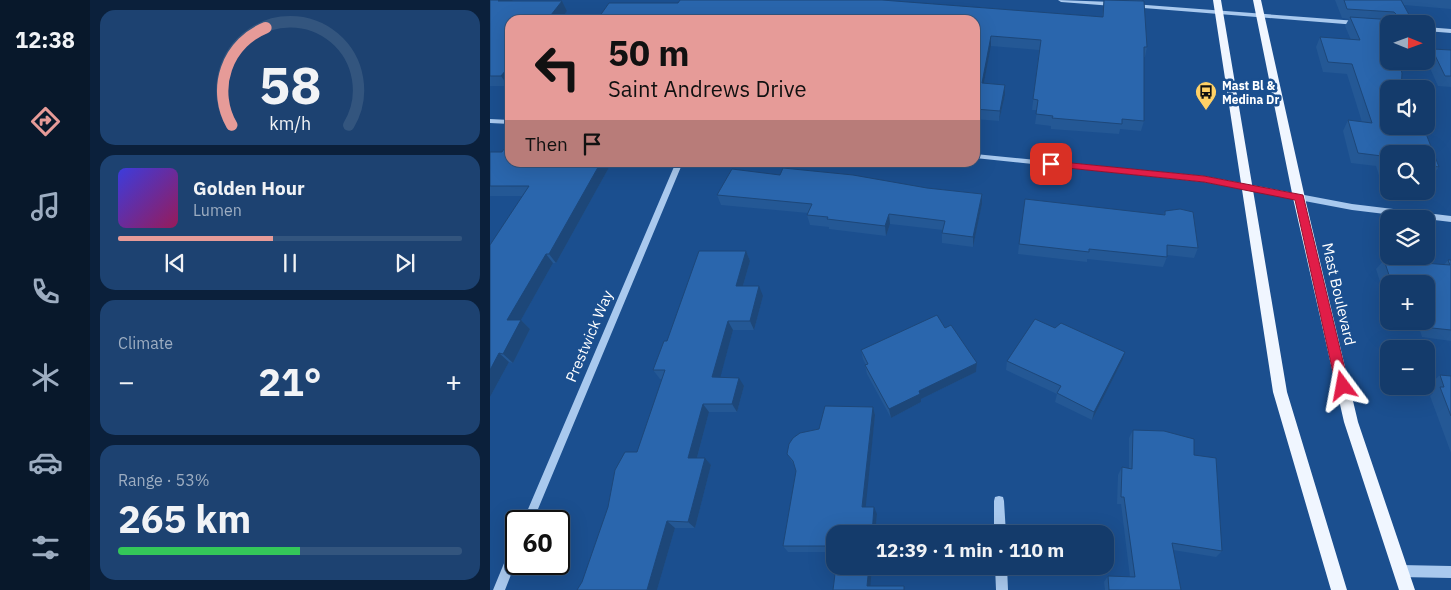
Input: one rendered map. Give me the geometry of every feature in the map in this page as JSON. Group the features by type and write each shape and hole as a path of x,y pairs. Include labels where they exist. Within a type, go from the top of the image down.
{"main road":[{"path":"1217,0 1280,392 1339,590"},
{"name":"Mast Boulevard","path":"1257,0 1299,198 1351,422 1407,590"}],"street":[{"path":"1061,0 1120,5"},
{"path":"1130,6 1360,24"},
{"path":"1435,30 1451,31"},
{"path":"490,121 505,122"},
{"path":"980,157 1204,179 1352,207 1451,219"},
{"name":"Prestwick Way","path":"533,510 678,167"},
{"path":"999,500 1000,525"},
{"path":"1400,571 1451,572"},
{"path":"499,590 505,575"},
{"path":"1001,575 1002,590"}],"building":[{"path":"490,0 562,1 551,15 505,15 505,71 501,76 490,76"},
{"path":"680,0 882,0 1103,17 1104,0 1144,1 1147,47 1144,47 1144,121 1122,119 1122,124 1052,118 1053,116 1036,114 1038,100 1033,99 1041,40 991,36 982,83 1005,85 1000,111 980,109 980,15 601,15 609,3 678,3"},
{"path":"1344,0 1401,0 1409,15 1396,15 1394,12 1347,9"},
{"path":"1350,17 1380,19 1380,70 1401,70 1402,73 1402,80 1380,80 1380,135 1427,135 1430,145 1380,145 1380,156 1358,153 1348,120 1372,123 1352,64 1328,62 1320,37 1360,40"},
{"path":"1435,49 1451,50 1451,76 1445,76 1435,55"},
{"path":"505,149 505,167 598,167 549,254 546,254 507,320 521,320 503,354 499,353 490,370 490,245 529,186 490,186 490,152 502,152"},
{"path":"1435,157 1439,167 1435,166"},
{"path":"783,168 853,175 927,188 982,194 973,237 942,233 945,221 889,214 885,226 807,215 812,204 717,195 732,169 780,175"},
{"path":"1025,199 1165,215 1165,211 1180,209 1193,212 1198,248 1167,245 1167,257 1089,249 1089,252 1019,244"},
{"path":"699,251 746,251 736,286 759,286 750,321 728,321 712,377 739,378 732,404 703,404 688,458 705,458 688,522 667,521 647,590 577,590 582,582 608,507 615,470 625,452 637,452 665,370 653,370 664,341 667,341"},
{"path":"1448,260 1451,260 1451,330 1435,328 1435,275 1389,275 1386,265 1450,265"},
{"path":"937,315 945,328 951,325 977,363 919,391 920,394 889,409 865,365 868,364 861,350"},
{"path":"1035,319 1055,328 1061,323 1125,352 1094,412 1057,393 1061,386 1007,361"},
{"path":"1440,375 1451,376 1451,416 1440,387 1444,387"},
{"path":"825,406 873,407 862,507 874,507 873,525 826,525 826,546 783,546 796,471 793,461 787,454 789,444 800,433 819,429"},
{"path":"1133,430 1164,431 1194,439 1194,455 1216,458 1222,551 1172,543 1181,590 1109,590 1108,576 1135,577 1124,497 1121,497 1122,467 1132,469"},
{"path":"835,575 868,575 867,586 904,586 904,590 833,590"}],"place":[{"name":"Mast Bl & Medina Dr","path":"1206,111"}],"route":[{"path":"1051,164 1204,179 1248,186 1299,198 1343,386"}]}
